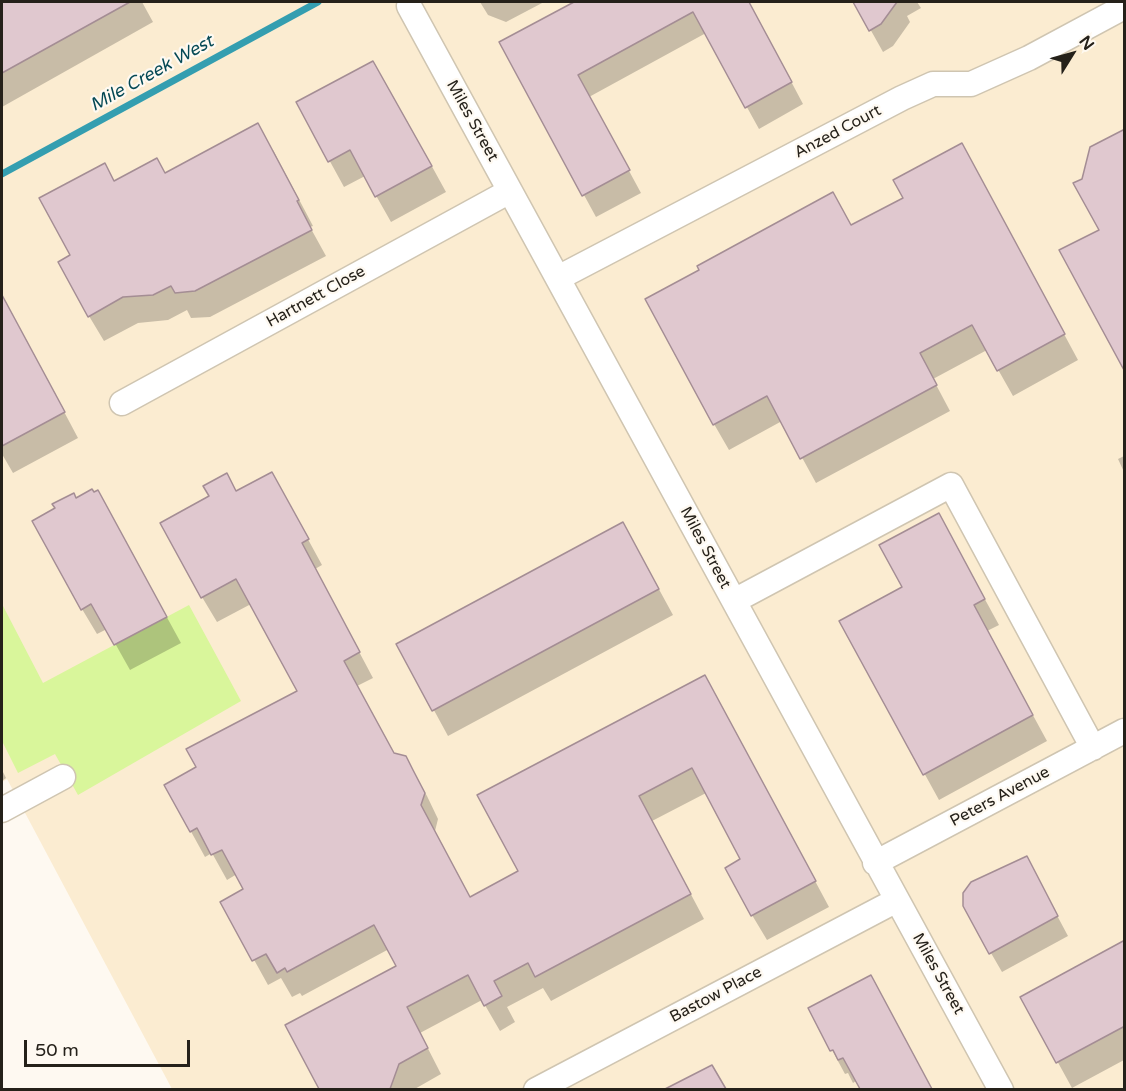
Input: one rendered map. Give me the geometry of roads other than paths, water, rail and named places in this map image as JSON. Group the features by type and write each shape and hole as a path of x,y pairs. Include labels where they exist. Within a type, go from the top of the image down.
{"street":[{"name":"Miles Street","path":"409,6 875,863 1001,1089"},
{"name":"Anzed Court","path":"558,278 902,98 933,84 971,84 1029,58 1125,8"},
{"name":"Hartnett Close","path":"122,403 510,191"},
{"path":"734,602 951,485 1093,748"},
{"name":"Peters Avenue","path":"875,863 1125,731"},
{"path":"2,810 63,777"},
{"name":"Bastow Place","path":"536,1089 897,900"}],"waterway":[{"name":"Mile Creek West","path":"2,174 318,2"}]}
